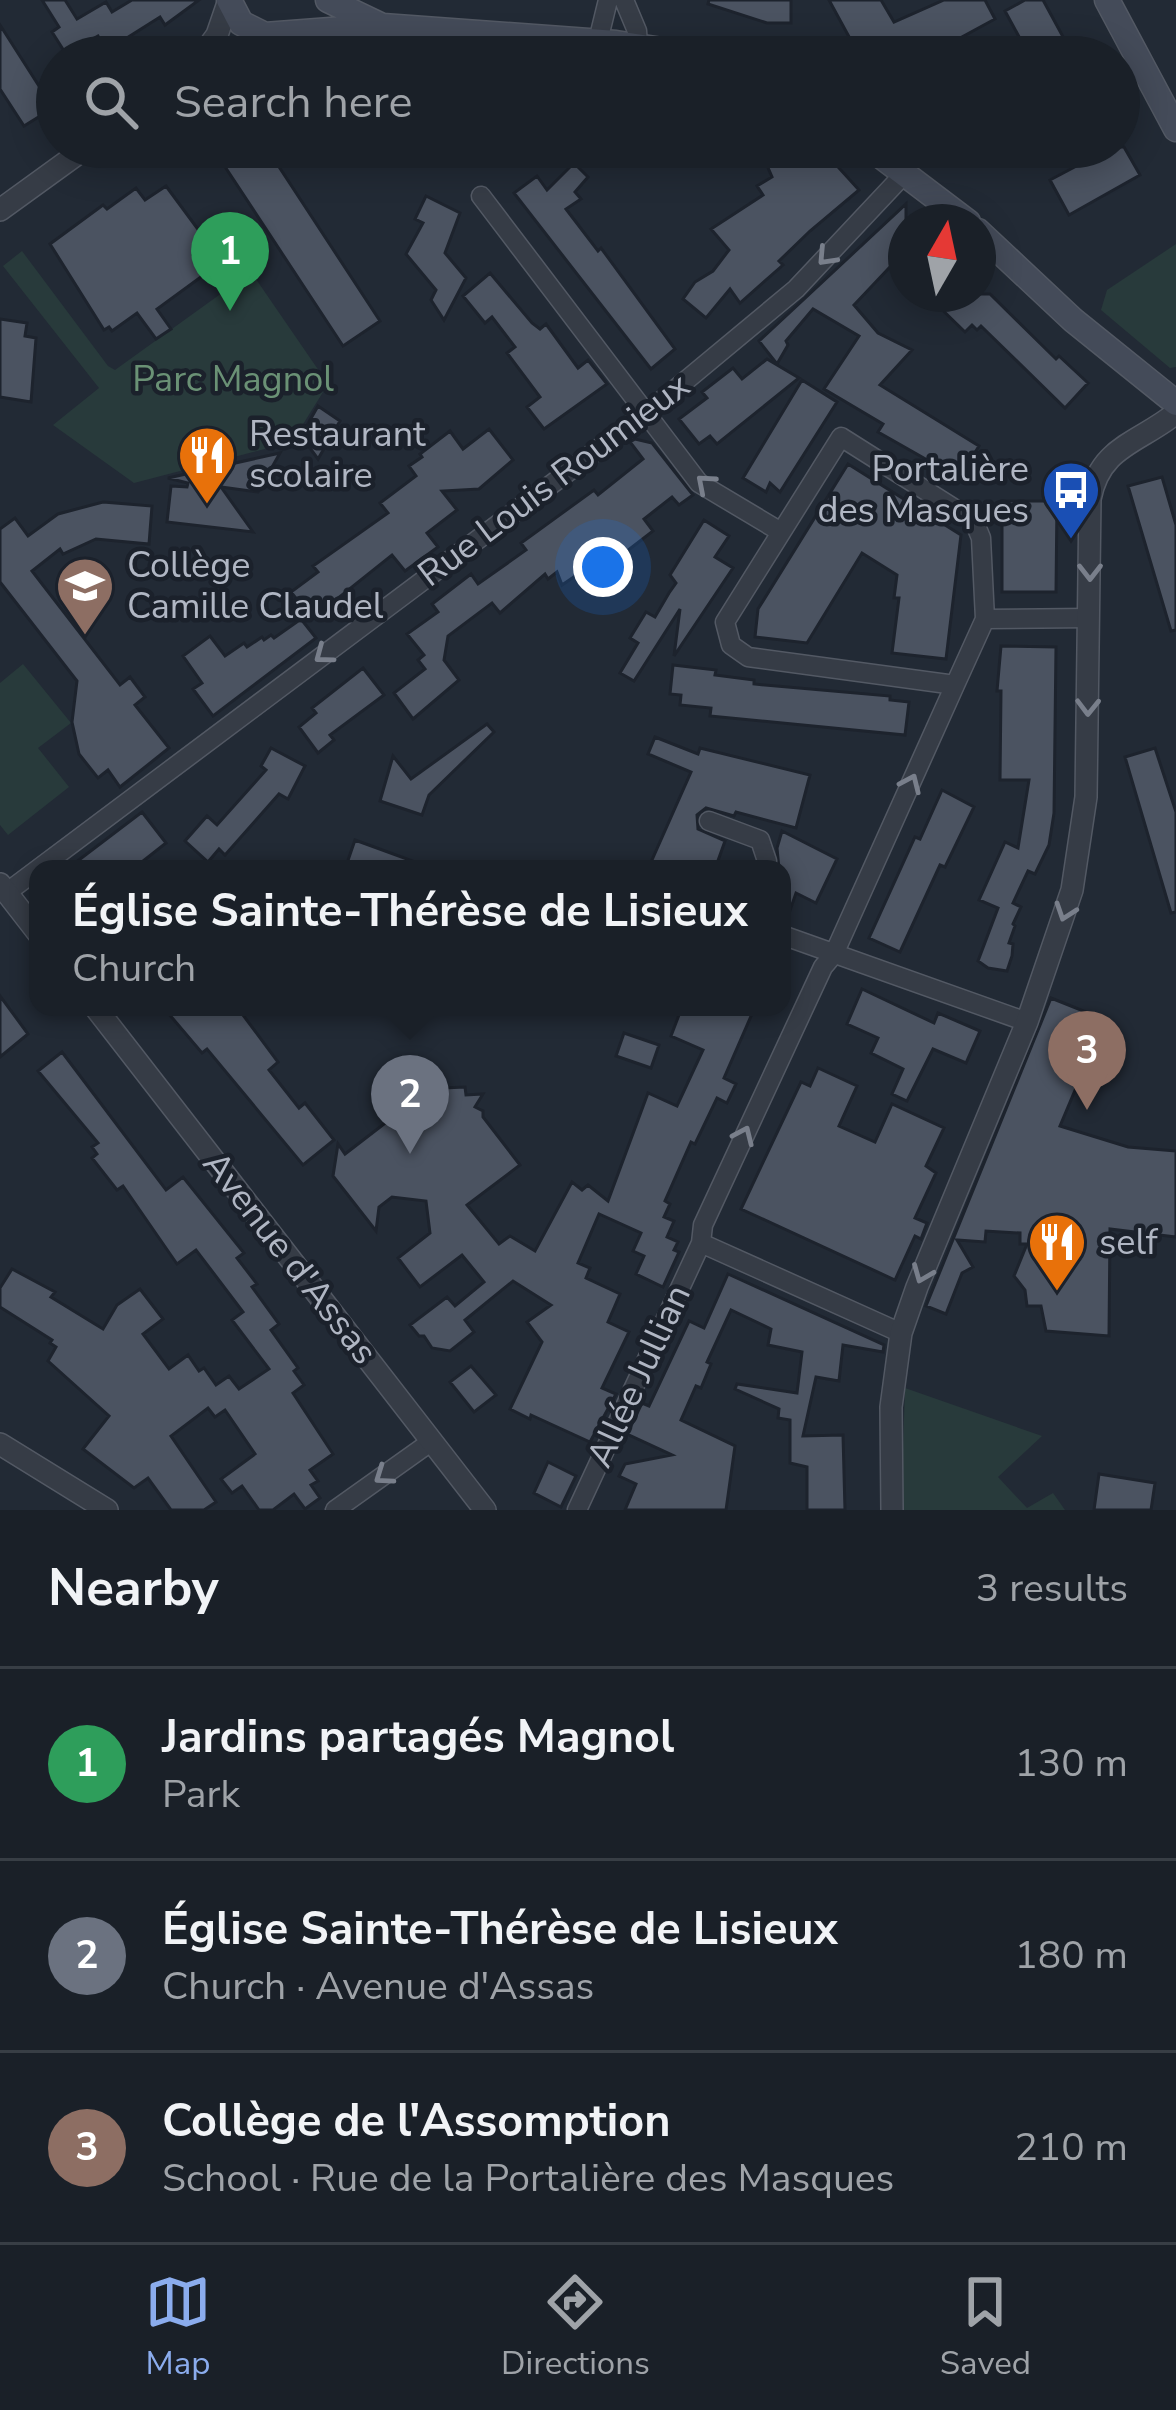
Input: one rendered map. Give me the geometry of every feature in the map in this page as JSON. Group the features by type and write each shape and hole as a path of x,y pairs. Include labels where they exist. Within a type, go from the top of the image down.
{"main road":[{"path":"229,0 241,23 277,33 382,26 526,36"},
{"path":"277,33 309,13 314,0"},
{"path":"328,0 382,26"},
{"path":"1107,0 1126,36"},
{"path":"1140,62 1176,129"},
{"path":"900,168 946,204"},
{"path":"996,248 1073,320 1176,403"}],"street":[{"path":"217,36 229,0"},
{"path":"599,36 608,0"},
{"path":"624,0 637,36"},
{"path":"272,36 277,33"},
{"path":"0,210 58,168"},
{"name":"Rue Louis Roumieux","path":"41,860 648,412 796,289 906,172"},
{"path":"481,196 699,483 781,532"},
{"path":"892,1510 891,1407 902,1333 916,1287 1028,1022 1072,890 1086,797 1094,478 1104,462 1176,413"},
{"path":"955,685 748,657 731,645 725,622 841,436 974,521 981,538 985,619 1089,618"},
{"name":"Allée Jullian","path":"577,1510 701,1243 703,1225 760,1099 833,954 985,619"},
{"path":"710,820 760,840 766,860"},
{"name":"Rue Louis Roumieux","path":"3,888 29,869"},
{"path":"3,888 29,921"},
{"path":"791,938 1028,1022"},
{"name":"Avenue d'Assas","path":"102,1016 484,1510"},
{"path":"701,1243 902,1333"},
{"path":"335,1510 432,1442"},
{"path":"0,1444 106,1510"}],"green space":[{"path":"1176,244 1176,367 1170,368 1101,310 1107,290"},
{"name":"Parc Magnol","path":"22,251 115,370 251,272 328,384 292,442 134,483 53,425 99,388 3,266"},
{"path":"23,664 71,723 38,748 69,787 8,835 0,825 0,683"},
{"path":"905,1388 1042,1436 998,1477 1027,1508 1053,1493 1065,1510 901,1510"}],"building":[{"path":"42,0 65,0 77,19 106,2 112,12 132,0 199,0 165,25 160,17 130,36 55,36 52,32 59,27"},
{"path":"709,0 791,0 791,23 767,23 708,4"},
{"path":"829,0 881,0 894,22 944,0 985,0 995,19 964,36 849,36"},
{"path":"1025,0 1043,0 1063,36 1019,36 1005,11"},
{"path":"0,25 36,81 36,119 24,126 0,89"},
{"path":"226,168 280,168 380,321 343,346"},
{"path":"569,168 579,168 588,177 575,192 581,199 566,209 598,251 601,248 675,349 651,369 514,193 537,176 547,190"},
{"path":"768,168 839,168 859,190 810,231 779,261 783,265 740,303 730,289 706,318 683,299 729,250 711,229 763,195 757,186 772,177"},
{"path":"1073,168 1136,168 1140,175 1069,215 1050,180"},
{"path":"166,186 200,232 205,246 193,255 205,274 157,309 171,329 156,339 137,313 112,331 104,330 50,244 103,205 107,209 136,188 145,200"},
{"path":"426,196 460,213 445,253 466,278 444,320 431,300 436,290 406,254 423,223 415,219"},
{"path":"888,221 888,269 854,305 878,333 912,350 880,385 979,446 959,478 878,432 883,424 824,389 859,336 813,309 786,341 777,364 759,341"},
{"path":"490,273 532,323 540,329 546,324 578,368 588,360 607,384 544,429 527,407 540,397 507,353 515,347 492,317 485,323 463,296"},
{"path":"996,300 1056,359 1059,356 1088,383 1065,408 981,326 977,330 972,325 965,332 944,312 996,312"},
{"path":"0,319 27,323 25,336 36,338 31,402 0,397"},
{"path":"767,359 799,378 717,444 710,436 699,444 679,419 707,398 702,392 733,368 742,379"},
{"path":"802,380 837,402 780,492 770,483 766,492 743,478"},
{"path":"318,406 340,421 318,459 301,436"},
{"path":"489,429 513,460 479,489 442,491 457,510 427,533 438,547 405,571 392,555 312,619 291,592 318,572 313,566 388,513 380,503 416,476 409,466 420,454 450,431 463,449"},
{"path":"630,442 652,443 693,495 679,505 672,497 644,519 653,531 618,558 612,551 562,585 557,572 548,579 545,574 500,613 492,603 448,636 444,660 459,680 413,719 394,693 425,669 418,660 424,655 407,634 438,612 432,604 471,574 478,584 526,550 521,543 594,490 598,495 643,459"},
{"path":"280,453 258,492 221,487 253,532 167,522 171,486 187,487 188,483 168,478"},
{"path":"848,464 961,535 946,659 892,653 897,575 862,553 807,643 755,637 758,609"},
{"path":"1162,477 1176,525 1176,630 1171,631 1128,486"},
{"path":"1002,501 1057,501 1056,592 1002,592"},
{"path":"103,502 152,506 149,544 96,539 63,554 60,549 32,571 120,685 130,677 145,697 135,705 169,748 120,787 108,770 98,778 79,754 72,722 77,681 0,582 0,529 15,518 28,536 58,514"},
{"path":"704,520 729,536 715,557 733,568 674,656 680,609 634,681 620,673 638,643 630,638 646,612 655,617 676,583 670,575"},
{"path":"301,619 316,638 213,716 193,689 202,683 183,656 210,636 225,656 244,643 247,647 262,637 274,638"},
{"path":"1001,646 1056,647 1054,813 1049,845 1035,874 1028,871 1013,903 1021,907 1013,924 1007,971 978,961 998,908 979,900 1005,842 1018,848 1029,780 1000,780 1001,691 997,691"},
{"path":"673,665 716,670 715,675 754,680 754,684 890,696 890,700 909,702 905,735 710,716 711,708 680,705 681,695 670,694"},
{"path":"363,668 384,695 330,735 334,740 318,753 299,727 316,713 312,708"},
{"path":"487,724 494,732 429,795 422,815 380,801 393,756 411,779"},
{"path":"655,737 698,754 700,748 810,775 796,828 706,808 697,815 698,829 725,841 718,860 652,860 691,772 648,754"},
{"path":"271,748 305,766 288,799 279,794 225,855 219,849 206,860 185,841 207,816 217,825 266,770 261,766"},
{"path":"1155,748 1176,812 1176,912 1171,913 1125,757"},
{"path":"942,790 974,807 945,867 940,865 900,952 869,938"},
{"path":"142,812 166,843 144,860 79,860"},
{"path":"782,831 837,859 816,903 796,893 791,908 791,860 778,860"},
{"path":"355,840 410,860 348,860"},
{"path":"862,989 934,1023 938,1013 980,1031 966,1063 933,1049 907,1101 892,1094 903,1069 871,1053 878,1038 847,1024"},
{"path":"0,996 28,1034 0,1057"},
{"path":"1051,998 1086,1012 1103,1045 1085,1092 1076,1088 1060,1126 1128,1147 1176,1151 1176,1237 1110,1229 1109,1336 1046,1331 1041,1306 1027,1306 1025,1290 1014,1276 1027,1244 1020,1244 1020,1233 986,1231 985,1242 957,1240 973,1267 962,1273 946,1314 926,1306"},
{"path":"171,1016 244,1016 278,1062 269,1070 299,1108 305,1103 334,1140 303,1165 207,1049 202,1053"},
{"path":"679,1016 751,1016 724,1078 736,1084 727,1103 717,1098 665,1201 670,1204 664,1217 674,1221 667,1237 678,1242 674,1250 679,1252 663,1287 636,1274 644,1256 633,1251 641,1233 599,1214 578,1263 590,1268 586,1278 620,1294 608,1322 629,1332 602,1388 616,1394 590,1442 510,1409 542,1342 527,1322 551,1305 513,1281 465,1320 474,1332 450,1351 432,1348 419,1336 410,1325 447,1297 455,1306 484,1282 462,1255 420,1287 398,1258 430,1233 426,1201 392,1197 379,1207 376,1231 333,1176 338,1144 345,1154 406,1107 428,1106 443,1088 465,1087 466,1095 483,1094 475,1107 483,1111 520,1165 467,1205 499,1244 510,1236 535,1251 572,1182 582,1190 588,1185 608,1201 648,1093 677,1106 703,1050 671,1036"},
{"path":"624,1033 659,1045 651,1068 616,1056"},
{"path":"62,1052 166,1190 183,1177 244,1253 237,1258 279,1324 271,1330 298,1368 294,1371 304,1385 293,1393 333,1454 310,1470 318,1481 311,1485 320,1498 305,1509 294,1494 273,1510 259,1510 242,1486 232,1493 221,1479 255,1454 225,1410 215,1417 208,1408 171,1436 216,1502 204,1510 171,1510 148,1478 134,1488 83,1449 109,1416 48,1361 56,1347 52,1340 0,1307 0,1288 12,1269 55,1292 51,1297 103,1329 117,1305 140,1289 163,1319 143,1334 169,1369 188,1355 216,1385 229,1376 239,1389 269,1369 232,1320 243,1312 196,1250 177,1264 123,1186 117,1190 92,1158 97,1154 92,1147 98,1143 38,1071"},
{"path":"818,1068 857,1086 839,1126 875,1142 892,1104 944,1128 926,1166 936,1173 915,1218 927,1223 921,1239 915,1236 895,1280 741,1209 801,1082 810,1086"},
{"path":"728,1274 884,1345 883,1352 843,1345 839,1381 816,1377 803,1436 843,1435 845,1510 807,1510 807,1467 790,1463 790,1420 778,1418 779,1409 735,1389 737,1384 797,1393 802,1352 768,1345 771,1329 731,1310 707,1362 711,1364 701,1388 696,1386 681,1420 735,1446 726,1510 625,1510 636,1484 619,1476 625,1464 672,1455 627,1434 642,1403 649,1406 689,1321 704,1328"},
{"path":"471,1366 496,1395 474,1412 450,1382"},
{"path":"548,1462 576,1476 561,1507 534,1493"},
{"path":"1099,1474 1155,1483 1151,1510 1094,1510"}],"place":[{"name":"Jardins partagés Magnol","path":"230,311"},
{"name":"Restaurant scolaire","path":"207,506"},
{"name":"Portalière des Masques","path":"1071,541"},
{"name":"Collège Camille Claudel","path":"85,637"},
{"name":"Collège de l'Assomption","path":"1087,1110"},
{"name":"Église Sainte-Thérèse de Lisieux","path":"410,1154"},
{"name":"self","path":"1057,1293"}]}
